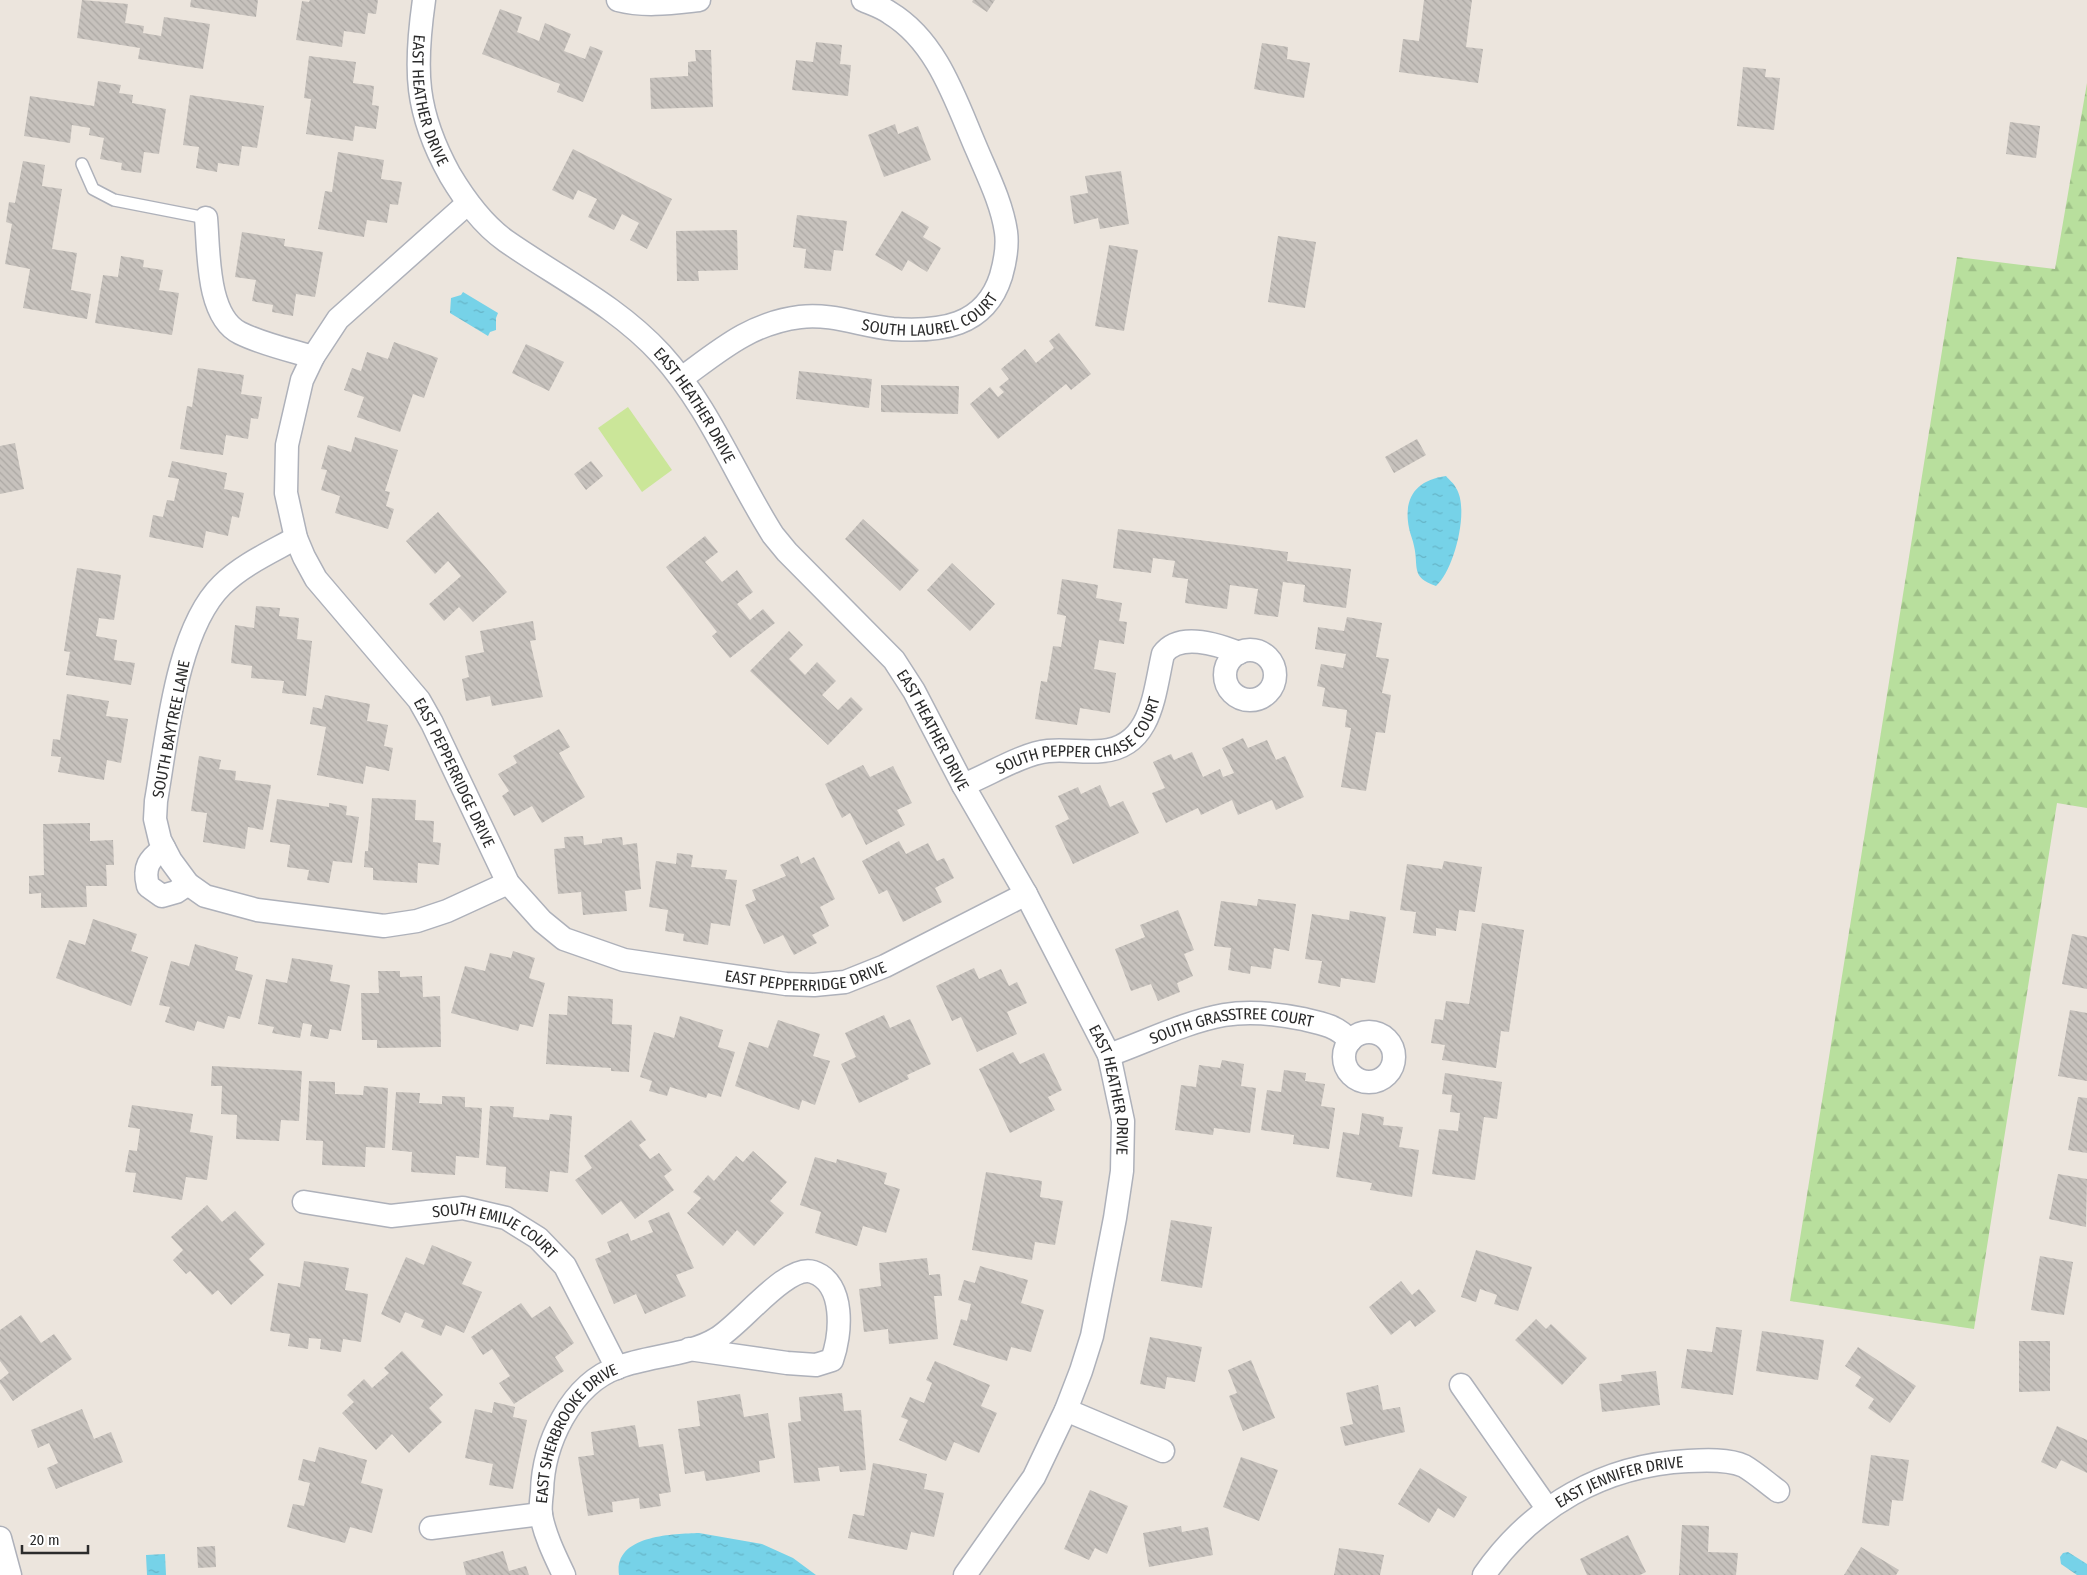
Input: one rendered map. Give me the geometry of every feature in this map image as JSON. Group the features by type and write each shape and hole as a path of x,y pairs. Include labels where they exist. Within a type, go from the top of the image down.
{"street":[{"name":"EAST HEATHER DRIVE","path":"424,0 419,37 418,76 421,104 434,146 467,204 504,240 605,304 640,332 682,378 773,534 786,552 894,660 914,692 963,785 1026,894 1109,1055 1123,1121 1122,1171 1105,1274 1092,1336 1066,1410 1034,1476 965,1575"},
{"path":"618,0 630,3 663,4 699,0"},
{"name":"SOUTH LAUREL COURT","path":"682,378 741,335 777,321 823,316 891,329 930,330 961,322 981,311 997,288 1006,260 1006,233 990,183 936,58 911,30 890,13 863,0"},
{"name":"EAST PEPPERRIDGE DRIVE","path":"467,204 338,320 314,357 302,380 287,444 286,494 296,538 316,579 419,700 432,723 508,883 542,921 564,939 589,949 624,960 795,985 845,982 885,966 1026,894"},
{"path":"206,218 211,287 226,321 238,332 314,357"},
{"name":"SOUTH BAYTREE LANE","path":"296,538 251,564 222,585 207,605 195,627 182,662 156,801 155,819 164,848 188,884 205,896 257,910 384,926 417,921 447,911 508,883"},
{"name":"SOUTH PEPPER CHASE COURT","path":"963,785 1035,754 1048,751 1101,752 1117,749 1133,741 1146,724 1163,654 1168,646 1190,641 1239,652"},
{"path":"164,848 148,863 145,870 148,886 162,896 176,892 188,884"},
{"name":"SOUTH GRASSTREE COURT","path":"1109,1055 1207,1019 1225,1015 1293,1017 1323,1023 1343,1032 1350,1040"},
{"name":"SOUTH EMILIE COURT","path":"304,1202 391,1216 463,1208 506,1218 538,1238 565,1266 617,1368"},
{"name":"EAST SHERBROOKE DRIVE","path":"564,1575 550,1544 541,1514 545,1460 560,1424 582,1393 597,1380 617,1368 716,1340 740,1322 782,1281 802,1272 813,1272 827,1282 837,1302 838,1342 832,1360 816,1366 787,1364 689,1349"},
{"path":"1461,1385 1547,1508"},
{"path":"1066,1410 1163,1451"},
{"name":"EAST JENNIFER DRIVE","path":"1484,1575 1506,1546 1547,1508 1576,1490 1619,1473 1677,1461 1703,1460 1743,1466 1778,1491"},
{"path":"431,1528 541,1514"},
{"path":"0,1538 10,1575"}],"lane":[{"path":"82,164 93,189 114,200 206,218"}],"green space":[{"path":"2087,83 2087,808 2057,803 1974,1329 1790,1301 1957,257 2055,269"},
{"path":"628,407 672,470 642,492 598,428"}],"water":[{"path":"463,292 498,313 496,330 490,332 488,336 450,313 451,298 461,295"},
{"path":"1446,476 1455,486 1460,498 1461,524 1449,567 1436,586 1422,579 1417,571 1414,546 1409,528 1408,508 1410,499 1420,486 1436,478"},
{"path":"699,1533 762,1544 793,1558 816,1575 619,1575 620,1562 625,1552 635,1544 661,1536"},
{"path":"2068,1552 2087,1564 2087,1575 2077,1575 2061,1564 2060,1557 2063,1553"},
{"path":"165,1554 166,1575 147,1575 146,1555"}],"building":[{"path":"82,0 128,4 125,23 144,26 143,33 161,36 164,17 210,24 203,69 138,59 140,48 77,38"},
{"path":"191,0 258,0 256,17 190,7"},
{"path":"310,0 378,0 376,14 368,13 365,34 344,31 342,47 296,40 302,1 309,2"},
{"path":"973,0 995,0 987,12 972,2"},
{"path":"1424,0 1472,0 1466,47 1483,49 1478,83 1399,72 1403,39 1419,41"},
{"path":"500,9 522,17 517,32 539,41 545,23 571,34 564,51 585,59 590,46 603,51 583,102 557,92 560,84 482,54"},
{"path":"816,42 842,45 840,64 851,65 848,96 792,90 796,60 813,62"},
{"path":"1262,43 1288,47 1287,59 1310,63 1304,98 1254,89"},
{"path":"695,50 711,50 713,107 651,109 650,78 688,76 688,62 696,61"},
{"path":"309,56 356,62 353,83 374,86 372,105 379,106 376,129 355,126 353,141 306,134 311,99 304,98"},
{"path":"1743,67 1766,69 1765,77 1780,78 1774,130 1737,126"},
{"path":"98,81 121,85 119,93 133,95 132,103 166,109 159,154 144,152 141,173 121,170 122,163 100,159 104,138 89,135 90,128 72,125 70,143 24,136 30,96 94,106"},
{"path":"190,95 264,106 257,148 242,146 239,166 218,163 217,172 196,168 199,147 183,145"},
{"path":"2010,122 2040,126 2036,158 2006,154"},
{"path":"895,124 898,134 918,126 931,160 884,177 868,135"},
{"path":"573,149 672,199 647,249 630,240 639,223 622,214 614,230 588,217 597,199 578,190 573,200 552,190"},
{"path":"338,152 384,160 381,179 402,182 398,205 390,204 387,223 367,220 364,237 318,229 325,191 332,192"},
{"path":"23,161 45,165 42,186 62,189 52,249 77,253 71,290 91,294 87,319 23,308 30,269 5,264 12,224 6,222 9,202 15,203"},
{"path":"1121,171 1129,224 1100,229 1098,218 1074,224 1070,196 1088,193 1085,176"},
{"path":"902,211 929,227 923,237 941,248 927,272 908,260 902,271 875,255"},
{"path":"797,215 847,221 843,251 834,250 831,271 804,268 806,249 793,247"},
{"path":"737,230 738,270 698,271 699,281 677,281 676,231"},
{"path":"242,232 285,239 284,246 323,252 315,297 296,294 293,316 272,312 273,305 252,301 256,280 235,277"},
{"path":"1278,236 1316,242 1305,308 1268,302"},
{"path":"1109,245 1138,250 1124,331 1095,326"},
{"path":"121,256 144,260 143,267 163,270 159,290 179,293 172,335 95,323 103,275 118,277"},
{"path":"1059,333 1091,374 1071,390 1066,384 998,439 970,404 990,387 998,397 1004,392 999,387 1009,379 1001,369 1025,349 1036,363 1054,348 1049,341"},
{"path":"394,342 438,358 424,398 413,394 400,432 357,417 364,397 344,390 352,368 361,371 367,352 388,359"},
{"path":"526,344 564,362 549,391 512,373"},
{"path":"198,368 244,375 241,394 262,397 258,419 251,418 248,439 226,435 223,455 180,449 187,406 192,407"},
{"path":"799,371 872,379 869,408 796,399"},
{"path":"881,385 959,386 958,414 881,412"},
{"path":"355,437 398,450 385,491 390,492 386,506 394,509 388,529 335,513 340,496 321,490 327,470 321,469 328,445 351,452"},
{"path":"1417,439 1426,455 1394,473 1385,457"},
{"path":"15,443 24,489 0,494 0,446"},
{"path":"172,461 227,473 224,489 244,493 239,518 232,516 228,536 206,531 203,548 149,537 153,515 163,517 167,500 174,501 179,479 168,477"},
{"path":"591,461 603,476 586,490 574,474"},
{"path":"438,512 507,592 473,622 459,607 444,621 429,604 461,576 448,561 435,574 406,541"},
{"path":"863,519 919,570 900,591 845,539"},
{"path":"1118,529 1288,552 1287,561 1351,569 1346,608 1303,602 1305,585 1283,582 1278,617 1254,614 1258,589 1230,585 1227,609 1185,603 1188,579 1172,577 1175,561 1153,558 1151,573 1113,568"},
{"path":"705,536 718,552 705,562 722,582 737,570 753,592 737,604 750,620 763,609 775,623 730,658 712,636 717,632 666,567"},
{"path":"952,563 995,604 970,631 927,590"},
{"path":"77,568 121,575 114,620 99,618 96,636 117,640 114,660 135,663 131,685 66,675 70,652 64,651"},
{"path":"1062,579 1098,585 1096,598 1122,603 1119,621 1127,622 1124,644 1099,640 1094,669 1116,673 1110,713 1080,708 1077,725 1035,719 1041,681 1047,682 1053,646 1061,647 1066,616 1057,614"},
{"path":"256,606 280,608 279,616 299,618 297,639 312,641 306,696 282,693 284,681 251,678 252,666 231,663 235,625 254,628"},
{"path":"1347,617 1382,623 1376,657 1389,659 1382,693 1391,695 1385,733 1376,732 1366,791 1341,787 1351,728 1345,727 1347,710 1322,706 1325,688 1317,686 1321,664 1343,668 1346,654 1315,649 1318,627 1344,631"},
{"path":"533,621 536,640 530,641 543,697 492,706 490,696 466,701 462,679 469,677 465,656 484,652 480,631"},
{"path":"789,631 803,645 789,659 805,675 817,662 836,681 822,695 838,710 851,697 863,709 828,745 750,671"},
{"path":"67,694 109,701 106,716 128,719 121,763 107,760 104,780 58,772 61,757 51,756 53,739 60,740"},
{"path":"325,695 370,704 367,721 388,725 384,746 393,748 389,771 366,766 363,784 317,775 326,727 310,724 313,707 322,709"},
{"path":"559,729 570,747 559,753 585,797 542,823 532,806 514,816 502,796 509,791 498,774 517,763 513,756"},
{"path":"1243,738 1248,748 1267,740 1276,760 1285,756 1304,797 1276,810 1272,800 1238,815 1232,800 1201,815 1198,808 1166,823 1152,793 1165,788 1153,762 1171,754 1174,760 1192,752 1203,777 1220,769 1223,777 1234,773 1222,748"},
{"path":"199,756 221,760 219,769 236,771 235,780 271,785 263,830 248,827 245,849 203,842 207,813 191,811"},
{"path":"863,765 870,777 893,766 912,803 897,810 905,825 866,845 850,813 842,818 825,784"},
{"path":"1100,785 1110,807 1123,801 1139,833 1073,864 1055,826 1069,819 1058,796 1078,787 1081,794"},
{"path":"372,798 416,800 415,820 434,821 433,842 441,843 439,865 418,863 417,883 373,880 373,868 364,867 365,851 368,851"},
{"path":"277,799 329,807 329,803 347,806 346,815 359,817 352,863 333,861 329,883 307,880 309,870 287,867 290,845 270,842"},
{"path":"90,823 90,841 113,840 114,865 106,865 107,886 86,886 87,907 41,908 41,893 29,894 29,876 44,875 43,824"},
{"path":"583,836 584,845 602,843 602,839 622,837 623,845 637,843 641,889 625,891 627,911 583,915 581,892 558,894 554,849 565,848 564,837"},
{"path":"899,841 906,854 928,843 937,861 944,858 954,878 935,888 942,902 903,922 887,890 879,894 862,861"},
{"path":"677,853 693,855 691,867 727,870 725,879 737,880 730,926 711,923 708,945 683,941 684,934 665,931 668,910 649,907 656,861 676,864"},
{"path":"798,856 801,864 814,857 835,899 820,907 829,926 812,935 817,943 794,955 783,935 764,944 745,905 756,900 752,890 786,876 780,865"},
{"path":"1444,861 1482,867 1475,912 1459,910 1456,931 1436,928 1436,936 1413,933 1416,912 1400,910 1407,864 1442,869"},
{"path":"1258,899 1296,904 1289,951 1274,948 1271,969 1251,966 1250,974 1228,970 1231,948 1214,946 1221,901 1257,906"},
{"path":"1178,910 1194,950 1184,954 1193,976 1177,983 1180,992 1158,1001 1151,984 1131,991 1115,949 1145,937 1140,925"},
{"path":"1350,911 1386,917 1375,983 1341,978 1340,987 1318,983 1322,961 1305,959 1312,914 1349,920"},
{"path":"93,919 137,934 131,951 148,957 131,1006 56,978 69,940 85,945"},
{"path":"1482,923 1524,930 1509,1032 1501,1031 1496,1068 1442,1060 1445,1045 1431,1043 1435,1019 1443,1020 1446,1001 1469,1004"},
{"path":"2072,934 2087,937 2087,989 2062,984"},
{"path":"195,944 238,957 235,970 253,975 240,1019 228,1016 224,1029 197,1021 194,1031 165,1022 170,1007 159,1005 171,961 189,966"},
{"path":"513,951 535,958 529,978 545,983 533,1027 520,1024 518,1031 451,1013 465,966 485,971 490,953 511,958"},
{"path":"292,958 333,965 330,981 350,985 341,1031 330,1029 328,1039 310,1036 312,1025 303,1023 300,1038 272,1033 274,1027 258,1024 266,979 287,983"},
{"path":"974,968 979,979 1001,969 1009,986 1017,982 1027,1003 1007,1012 1017,1034 977,1052 961,1017 952,1021 936,986"},
{"path":"378,971 400,971 400,977 422,976 423,997 440,996 441,1047 377,1048 377,1040 362,1040 361,993 379,993"},
{"path":"568,996 613,999 612,1024 632,1025 629,1072 611,1071 611,1068 546,1064 549,1014 567,1015"},
{"path":"2070,1010 2087,1013 2087,1081 2058,1076"},
{"path":"884,1015 890,1028 910,1019 931,1064 907,1075 909,1079 859,1103 841,1064 856,1057 845,1033"},
{"path":"680,1016 723,1030 718,1047 735,1052 721,1097 708,1093 706,1098 670,1087 667,1096 649,1091 652,1081 640,1077 654,1032 674,1038"},
{"path":"778,1020 820,1034 813,1056 830,1061 815,1105 802,1100 799,1110 735,1086 749,1042 768,1048"},
{"path":"1013,1052 1020,1064 1044,1053 1062,1090 1048,1097 1055,1110 1010,1133 979,1069"},
{"path":"1222,1060 1244,1064 1241,1086 1256,1088 1250,1133 1214,1128 1213,1135 1175,1130 1181,1085 1196,1087 1199,1065 1220,1068"},
{"path":"212,1066 302,1071 299,1121 281,1120 279,1141 236,1139 237,1115 221,1114 222,1086 211,1086"},
{"path":"1284,1070 1306,1073 1305,1081 1325,1084 1321,1106 1335,1108 1329,1149 1293,1144 1294,1135 1261,1130 1267,1090 1281,1092"},
{"path":"1445,1073 1502,1082 1497,1119 1484,1117 1475,1180 1432,1174 1439,1129 1458,1131 1460,1113 1450,1112 1452,1095 1442,1094"},
{"path":"309,1081 335,1082 335,1094 363,1095 364,1086 388,1088 385,1148 366,1147 365,1167 322,1165 323,1141 306,1140"},
{"path":"396,1092 420,1093 419,1103 442,1104 442,1096 465,1097 465,1107 482,1108 479,1158 456,1156 455,1175 411,1172 412,1152 392,1150"},
{"path":"2078,1097 2087,1098 2087,1153 2068,1150"},
{"path":"132,1105 193,1114 190,1132 213,1136 207,1180 186,1177 182,1200 133,1192 136,1173 125,1172 129,1150 137,1151 140,1129 128,1127"},
{"path":"490,1106 514,1107 513,1117 549,1120 550,1114 572,1116 568,1173 550,1171 548,1192 505,1188 506,1167 486,1165"},
{"path":"1362,1113 1384,1117 1383,1125 1403,1127 1399,1147 1419,1150 1412,1197 1370,1190 1372,1183 1336,1177 1343,1132 1359,1135"},
{"path":"631,1120 646,1140 639,1145 650,1159 659,1153 672,1170 664,1176 674,1190 635,1219 621,1201 602,1215 575,1180 592,1168 584,1156"},
{"path":"753,1151 787,1182 770,1201 784,1213 754,1246 737,1230 723,1246 687,1213 701,1198 693,1192 708,1175 714,1181 736,1156 743,1162"},
{"path":"815,1157 836,1163 837,1159 887,1173 884,1184 900,1189 886,1233 863,1226 857,1246 815,1233 821,1212 800,1205"},
{"path":"986,1172 1042,1181 1040,1197 1063,1201 1055,1245 1035,1242 1032,1260 972,1250"},
{"path":"2058,1174 2087,1179 2086,1227 2049,1219"},
{"path":"207,1205 222,1222 235,1211 265,1244 249,1259 264,1275 231,1305 218,1290 212,1295 190,1271 186,1274 173,1260 183,1250 171,1237"},
{"path":"669,1212 694,1268 676,1275 686,1296 645,1314 636,1294 614,1304 595,1259 611,1252 607,1242 628,1233 631,1241 653,1232 648,1221"},
{"path":"1171,1220 1212,1227 1202,1288 1161,1281"},
{"path":"432,1245 472,1262 462,1284 482,1292 464,1333 446,1325 441,1336 421,1327 424,1320 405,1312 400,1323 381,1314 406,1257 424,1265"},
{"path":"1476,1250 1532,1267 1518,1311 1494,1304 1497,1295 1480,1289 1476,1302 1461,1297"},
{"path":"2040,1256 2073,1262 2064,1315 2031,1310"},
{"path":"927,1258 929,1275 940,1274 942,1296 934,1296 938,1339 889,1344 888,1329 864,1332 859,1289 881,1286 879,1263"},
{"path":"304,1261 349,1268 345,1290 368,1294 361,1342 343,1339 341,1352 320,1349 321,1339 309,1338 308,1349 288,1346 290,1334 270,1331 278,1283 300,1287"},
{"path":"980,1266 1028,1280 1021,1303 1044,1310 1031,1352 1011,1347 1007,1361 953,1345 961,1319 967,1321 971,1304 958,1300 964,1280 975,1283"},
{"path":"1401,1281 1412,1295 1419,1289 1436,1311 1415,1327 1410,1320 1391,1335 1369,1307"},
{"path":"521,1303 532,1318 550,1306 574,1343 555,1357 564,1371 514,1404 499,1383 510,1376 492,1349 483,1355 471,1337"},
{"path":"21,1315 41,1343 54,1334 72,1359 13,1401 0,1383 0,1380 9,1373 0,1361 0,1330"},
{"path":"1536,1319 1546,1329 1551,1324 1587,1358 1562,1385 1515,1340"},
{"path":"1716,1327 1742,1330 1733,1395 1681,1388 1687,1349 1712,1352"},
{"path":"1762,1331 1824,1340 1818,1380 1756,1371"},
{"path":"1150,1337 1202,1347 1195,1382 1167,1377 1165,1389 1140,1384"},
{"path":"2019,1341 2050,1341 2050,1391 2019,1392"},
{"path":"1858,1347 1916,1386 1890,1423 1868,1408 1874,1399 1855,1386 1861,1377 1845,1366"},
{"path":"402,1351 443,1395 429,1408 442,1422 409,1453 392,1434 376,1450 342,1413 354,1402 347,1395 364,1379 372,1388 389,1373 384,1368"},
{"path":"1251,1360 1275,1418 1243,1431 1229,1396 1237,1393 1228,1370"},
{"path":"935,1361 990,1385 981,1406 997,1413 979,1453 954,1442 946,1461 899,1440 908,1420 901,1417 910,1397 924,1403 932,1383 926,1380"},
{"path":"1656,1371 1660,1405 1602,1412 1599,1384 1622,1381 1621,1375"},
{"path":"1378,1385 1383,1410 1400,1407 1405,1432 1345,1446 1340,1427 1353,1424 1346,1393"},
{"path":"842,1393 844,1411 861,1410 866,1470 840,1472 839,1466 818,1468 820,1481 794,1483 788,1423 801,1421 799,1397"},
{"path":"740,1394 744,1417 768,1413 775,1458 759,1461 760,1472 733,1477 706,1481 704,1471 685,1474 678,1429 700,1426 697,1401"},
{"path":"494,1402 515,1407 513,1417 527,1420 513,1489 489,1485 493,1464 465,1458 475,1409 492,1413"},
{"path":"82,1409 94,1439 111,1432 123,1462 56,1489 47,1468 58,1463 49,1443 38,1448 31,1430"},
{"path":"635,1425 639,1447 663,1444 671,1492 659,1494 661,1506 640,1509 639,1498 612,1502 613,1512 588,1516 578,1457 594,1455 591,1432"},
{"path":"2057,1426 2087,1440 2087,1473 2061,1460 2056,1469 2041,1462"},
{"path":"319,1447 367,1460 361,1483 383,1489 372,1533 350,1527 345,1543 287,1527 293,1504 304,1506 310,1483 298,1480 303,1459 315,1462"},
{"path":"1871,1455 1909,1460 1903,1501 1892,1500 1889,1526 1862,1523"},
{"path":"1241,1457 1278,1470 1259,1521 1223,1507"},
{"path":"873,1463 927,1474 924,1489 944,1493 934,1537 911,1532 907,1550 848,1538 853,1514 864,1516"},
{"path":"1420,1468 1467,1497 1454,1518 1438,1508 1429,1523 1398,1504"},
{"path":"1090,1490 1128,1506 1107,1554 1095,1548 1089,1560 1064,1549"},
{"path":"1682,1525 1709,1526 1708,1552 1738,1553 1736,1575 1679,1575"},
{"path":"1181,1526 1182,1532 1208,1527 1213,1555 1149,1567 1143,1533"},
{"path":"1628,1535 1646,1572 1640,1575 1587,1575 1580,1559"},
{"path":"215,1546 216,1567 198,1568 197,1547"},
{"path":"1861,1547 1899,1570 1896,1575 1844,1575"},
{"path":"1339,1548 1384,1555 1380,1575 1334,1575"},
{"path":"503,1551 509,1571 526,1566 529,1575 466,1575 463,1562"}]}
